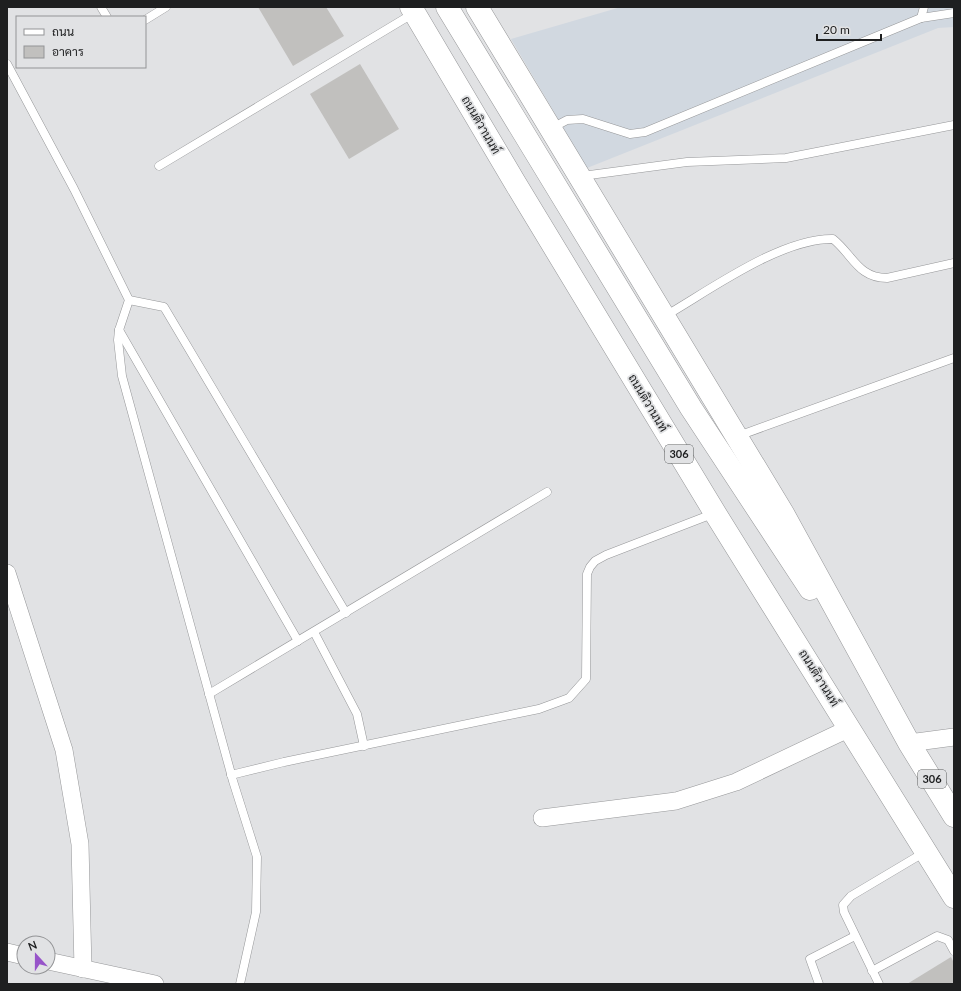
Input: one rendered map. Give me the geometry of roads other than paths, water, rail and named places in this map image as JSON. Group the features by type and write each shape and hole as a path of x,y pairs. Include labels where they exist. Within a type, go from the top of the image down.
{"main road":[{"name":"306","path":"447,7 691,408 910,743 954,816"},
{"name":"306","path":"478,7 784,515 910,743"},
{"name":"ถนนติวานนท์","path":"413,10 514,181 716,513 954,897"}],"street":[{"path":"7,573 64,750 80,844 83,969"},
{"path":"542,818 676,801 736,782 850,728"},
{"path":"910,743 954,737"},
{"path":"56,963 155,984"}],"lane":[{"path":"101,7 106,16"},
{"path":"146,19 166,7"},
{"path":"921,18 924,7"},
{"path":"159,166 413,10"},
{"path":"552,128 567,120 583,119 630,134 645,132 921,18 954,13"},
{"path":"7,64 74,189 129,300 119,330 118,340 122,376 231,775 257,857 256,912 240,984"},
{"path":"581,176 686,162 786,158 954,125"},
{"path":"665,316 769,255 821,239 834,239 863,271 876,278 887,278 954,263"},
{"path":"129,300 164,307 346,613"},
{"path":"119,330 298,641"},
{"path":"737,436 954,358"},
{"path":"209,694 547,492"},
{"path":"231,775 540,709 570,698 586,679 587,574 590,567 606,555 716,513"},
{"path":"314,632 357,714 364,746"},
{"path":"879,984 844,912 843,905 846,900 926,851"},
{"path":"819,984 810,959 855,936"},
{"path":"872,971 937,936 948,940 954,951"}]}
